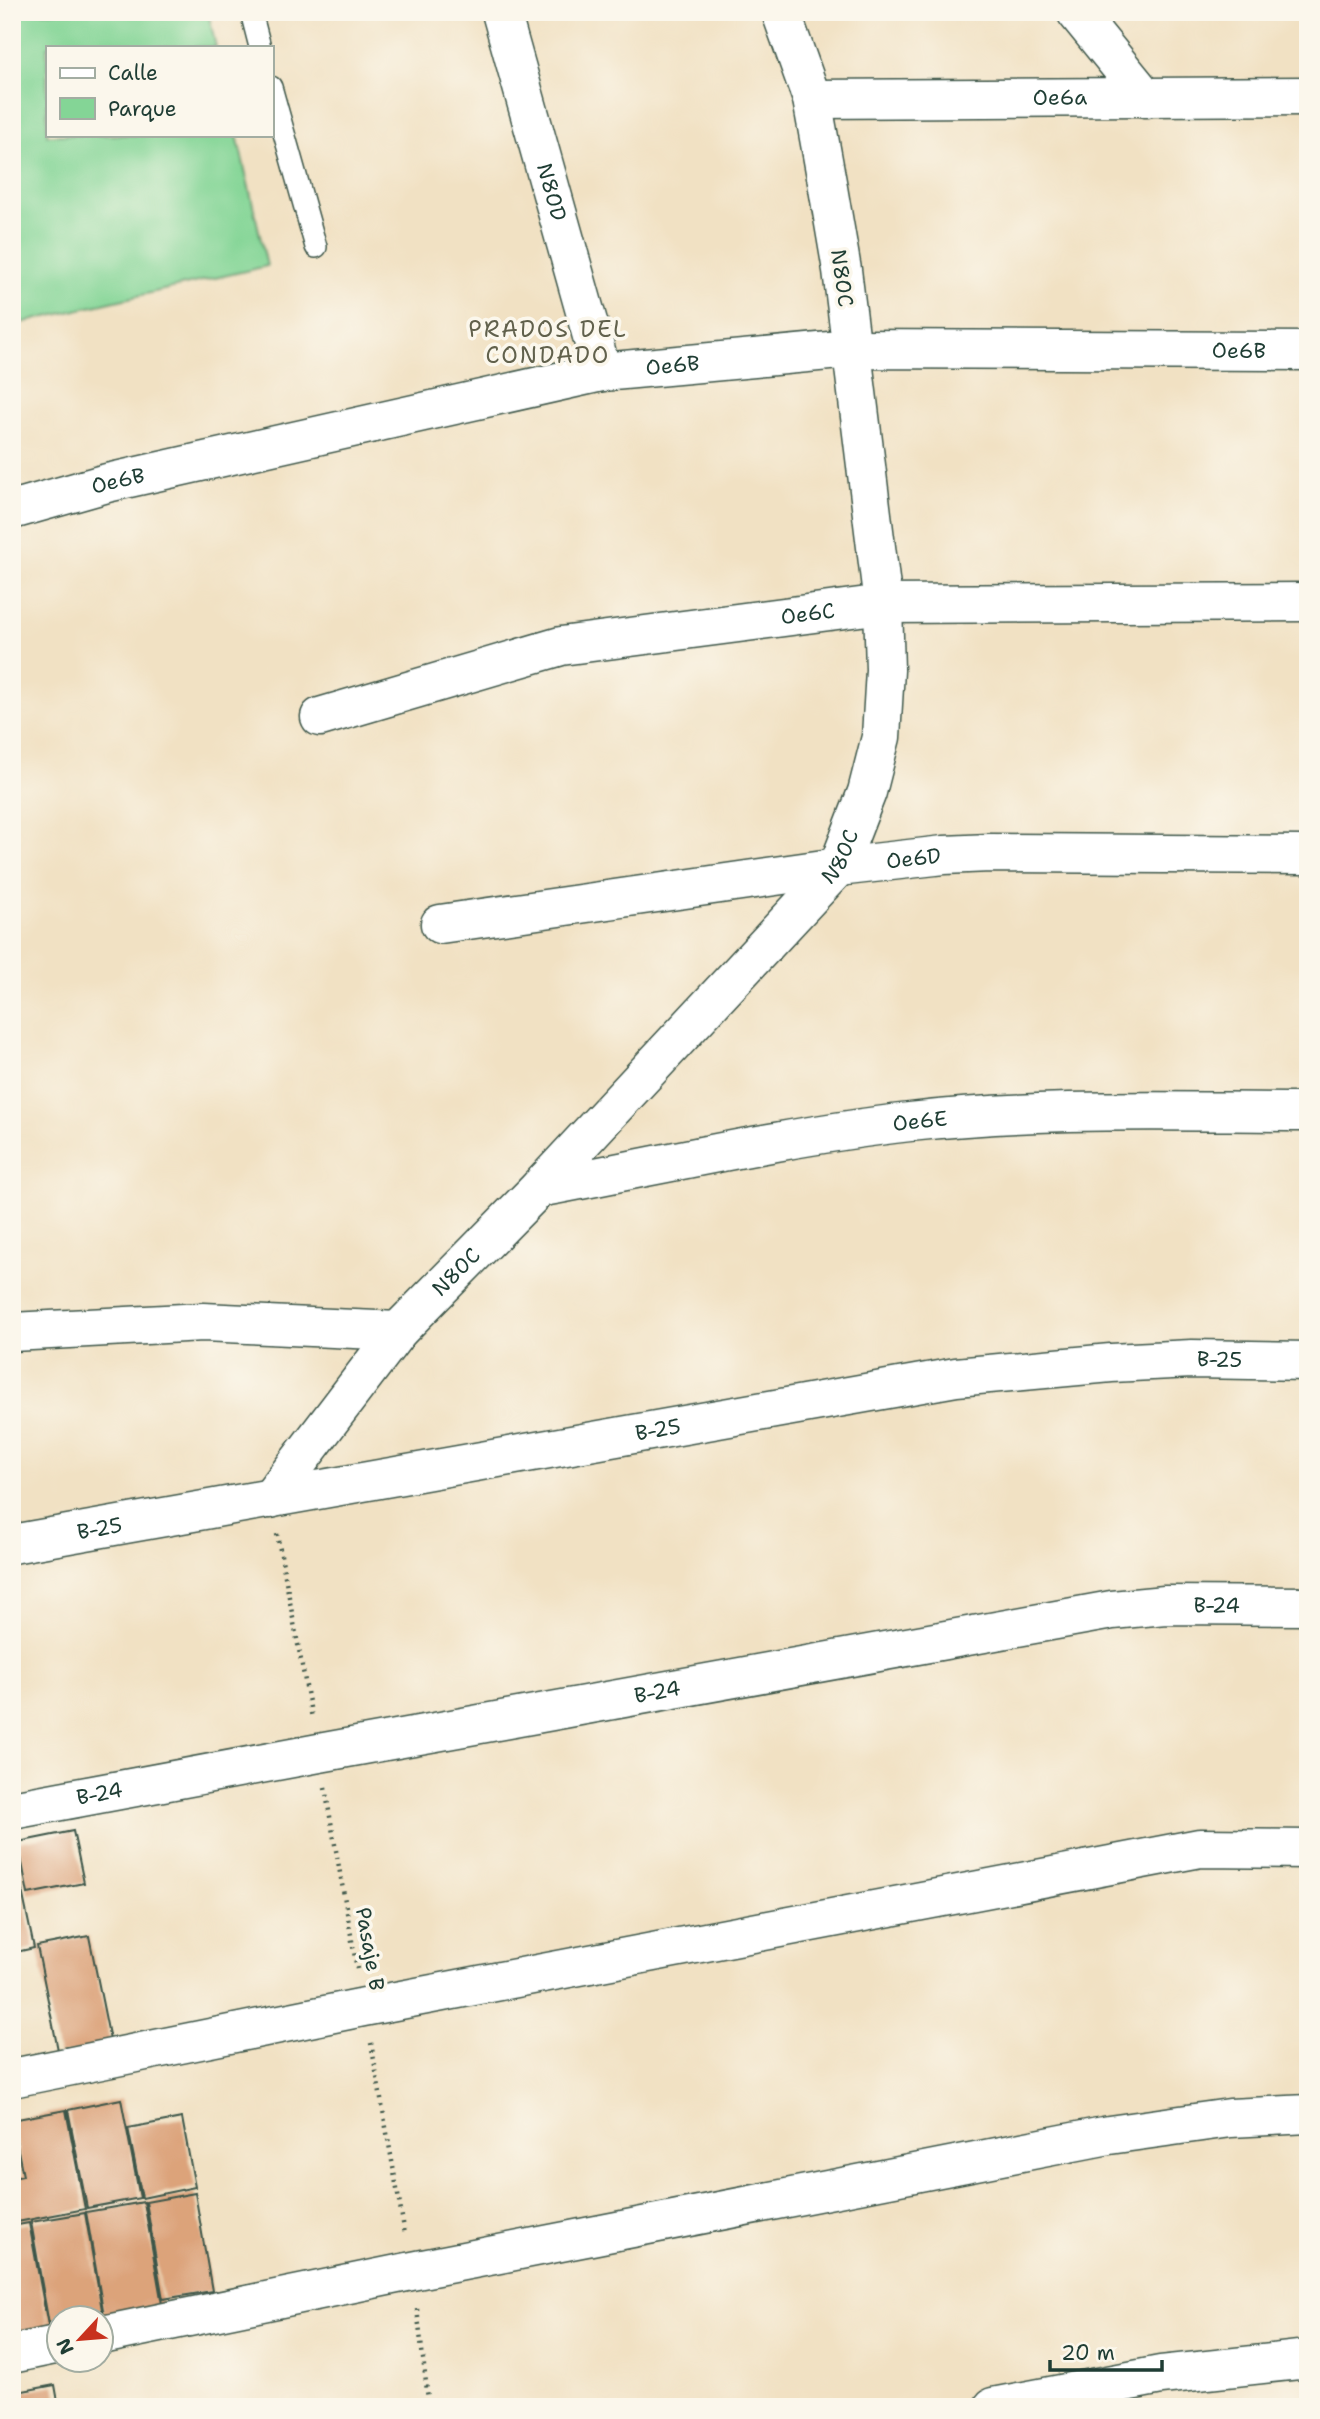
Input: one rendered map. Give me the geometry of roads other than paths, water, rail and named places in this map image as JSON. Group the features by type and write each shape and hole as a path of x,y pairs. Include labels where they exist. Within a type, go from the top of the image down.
{"street":[{"name":"N80D","path":"501,12 602,372"},
{"name":"N80C","path":"270,1499 398,1331 539,1188 838,867 867,792 881,737 885,670 883,604 840,257 812,99 781,12"},
{"path":"1076,12 1146,98"},
{"name":"Oe6a","path":"812,99 1308,96"},
{"name":"Oe6B","path":"12,510 121,480 602,372 851,349 1308,351"},
{"name":"Oe6C","path":"320,717 561,646 883,604 1308,603"},
{"name":"Oe6D","path":"440,924 838,867 944,855 1308,855"},
{"name":"Oe6E","path":"539,1188 814,1136 910,1122 1090,1112 1308,1112"},
{"path":"12,1332 203,1322 398,1331"},
{"name":"B-25","path":"12,1544 956,1377 1179,1360 1308,1361"},
{"name":"B-24","path":"12,1810 1112,1609 1165,1605 1308,1606"},
{"path":"12,2078 364,2007 1200,1848 1308,1849"},
{"path":"116,2332 412,2271 1109,2135 1230,2118 1308,2114"},
{"path":"12,2354 46,2347"},
{"path":"993,2407 1161,2375 1308,2359"}],"lane":[{"path":"251,12 260,46"},
{"path":"273,94 316,247"}],"district":[{"name":"PRADOS DEL CONDADO","path":"548,342"}]}
